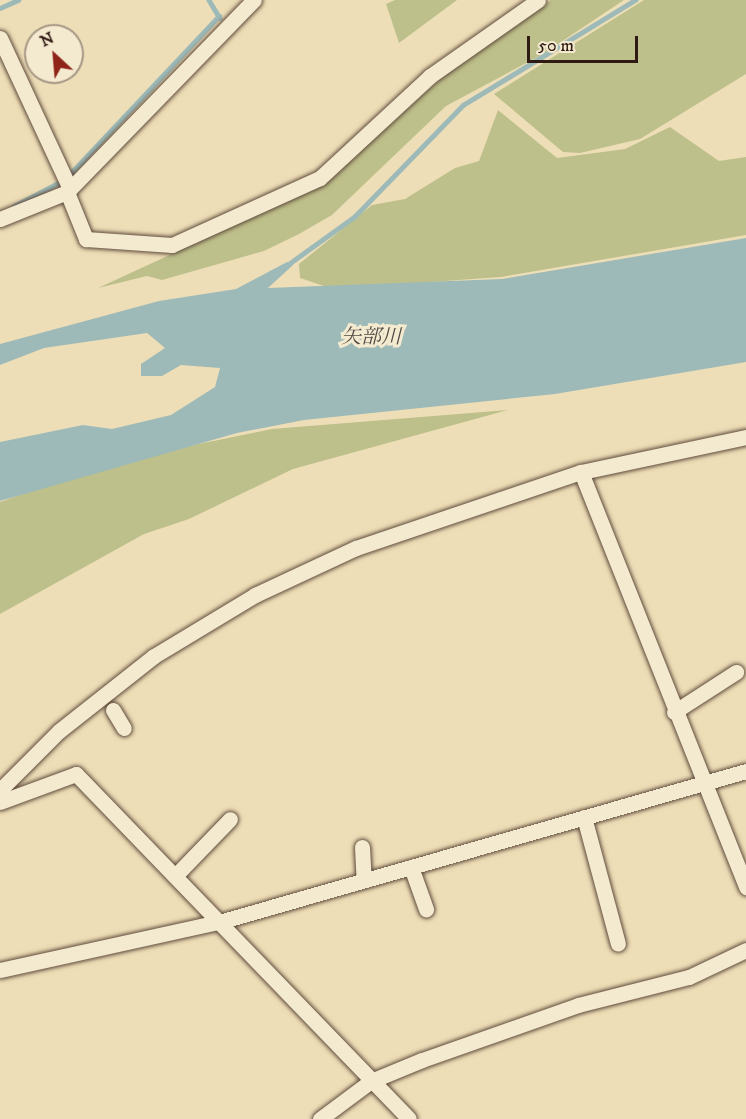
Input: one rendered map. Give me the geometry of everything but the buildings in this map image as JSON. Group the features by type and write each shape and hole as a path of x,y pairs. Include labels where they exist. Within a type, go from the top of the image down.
{"street":[{"path":"0,219 69,190 254,0"},
{"path":"0,38 69,190 86,239 172,245 320,178 430,76 538,0"},
{"path":"0,790 59,731 154,656 255,595 356,548 581,472 746,437"},
{"path":"581,472 674,712 746,887"},
{"path":"674,712 736,672"},
{"path":"113,710 124,728"},
{"path":"0,970 219,922 746,771"},
{"path":"0,802 76,774 409,1119"},
{"path":"584,817 618,944"},
{"path":"175,876 230,819"},
{"path":"362,846 364,880"},
{"path":"411,867 426,909"},
{"path":"320,1119 371,1082 578,1005 689,977 746,950"}],"green space":[{"path":"395,0 457,0 399,43 386,4"},
{"path":"551,0 624,0 543,54 446,106 332,215 299,234 264,251 162,280 147,276 98,288 319,186 451,70"},
{"path":"644,0 746,0 746,74 640,139 580,153 563,152 494,94"},
{"path":"498,110 557,158 625,149 670,127 719,161 746,157 746,235 501,277 333,289 300,278 299,264 372,205 405,199 455,168 479,161"},
{"path":"508,410 293,469 189,519 144,534 0,614 0,502 116,461 272,429"}],"water":[{"name":"矢部川","path":"746,238 746,362 555,394 304,420 237,433 0,501 0,442 83,425 112,429 171,415 215,387 220,368 181,365 162,376 141,376 141,364 165,348 147,333 44,348 0,365 0,344 159,301 236,289 287,262 293,265 268,288 502,279"}],"waterway":[{"path":"0,8 18,0"},
{"path":"209,0 220,18"},
{"path":"290,263 354,217 463,105 635,0"},
{"path":"68,176 219,16"},
{"path":"14,206 62,181"}]}
